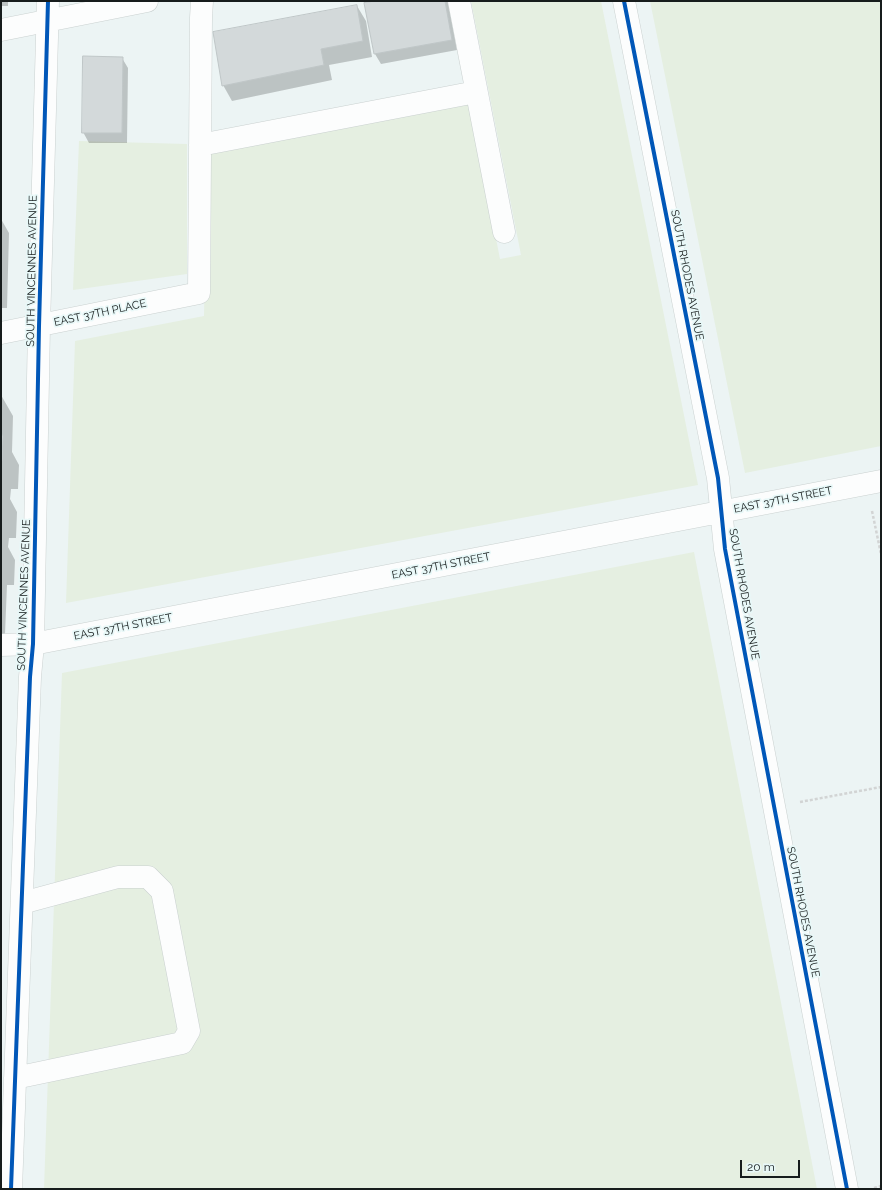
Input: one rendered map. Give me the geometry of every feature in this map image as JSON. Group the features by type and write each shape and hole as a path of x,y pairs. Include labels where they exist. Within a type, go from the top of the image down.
{"street":[{"path":"1,30 48,11 146,1"},
{"path":"202,1 200,145 476,92"},
{"path":"459,1 504,232"},
{"name":"SOUTH RHODES AVENUE","path":"624,1 718,478 725,549 847,1189"},
{"name":"SOUTH VINCENNES AVENUE","path":"11,1189 30,677 33,644 39,326 48,11"},
{"name":"EAST 37TH PLACE","path":"1,333 198,293 200,145"},
{"name":"EAST 37TH STREET","path":"1,645 33,644 881,481"},
{"path":"15,1078 182,1043 189,1031 162,891 148,878 118,876 22,903"}],"path":[{"path":"872,511 881,554"},
{"path":"800,802 881,787"},
{"path":"874,1188 881,1186"}],"green space":[{"path":"471,1 601,1 698,485 66,603 75,341 204,316 207,152 469,102 500,259 521,255"},
{"path":"650,1 881,1 881,446 745,473"},
{"path":"79,141 187,144 187,274 73,290"},
{"path":"694,552 817,1189 44,1189 62,673"}],"building":[{"path":"375,1 445,1 452,40 374,54 364,3"},
{"path":"357,5 363,41 321,49 324,65 222,86 213,32"},
{"path":"83,56 123,57 122,133 82,133"},
{"path":"1,435 3,435 2,461 1,461"}],"cycle path":[{"path":"11,1189 30,677 33,644 39,326 48,1"},
{"path":"624,1 718,478 725,549 847,1189"}]}
